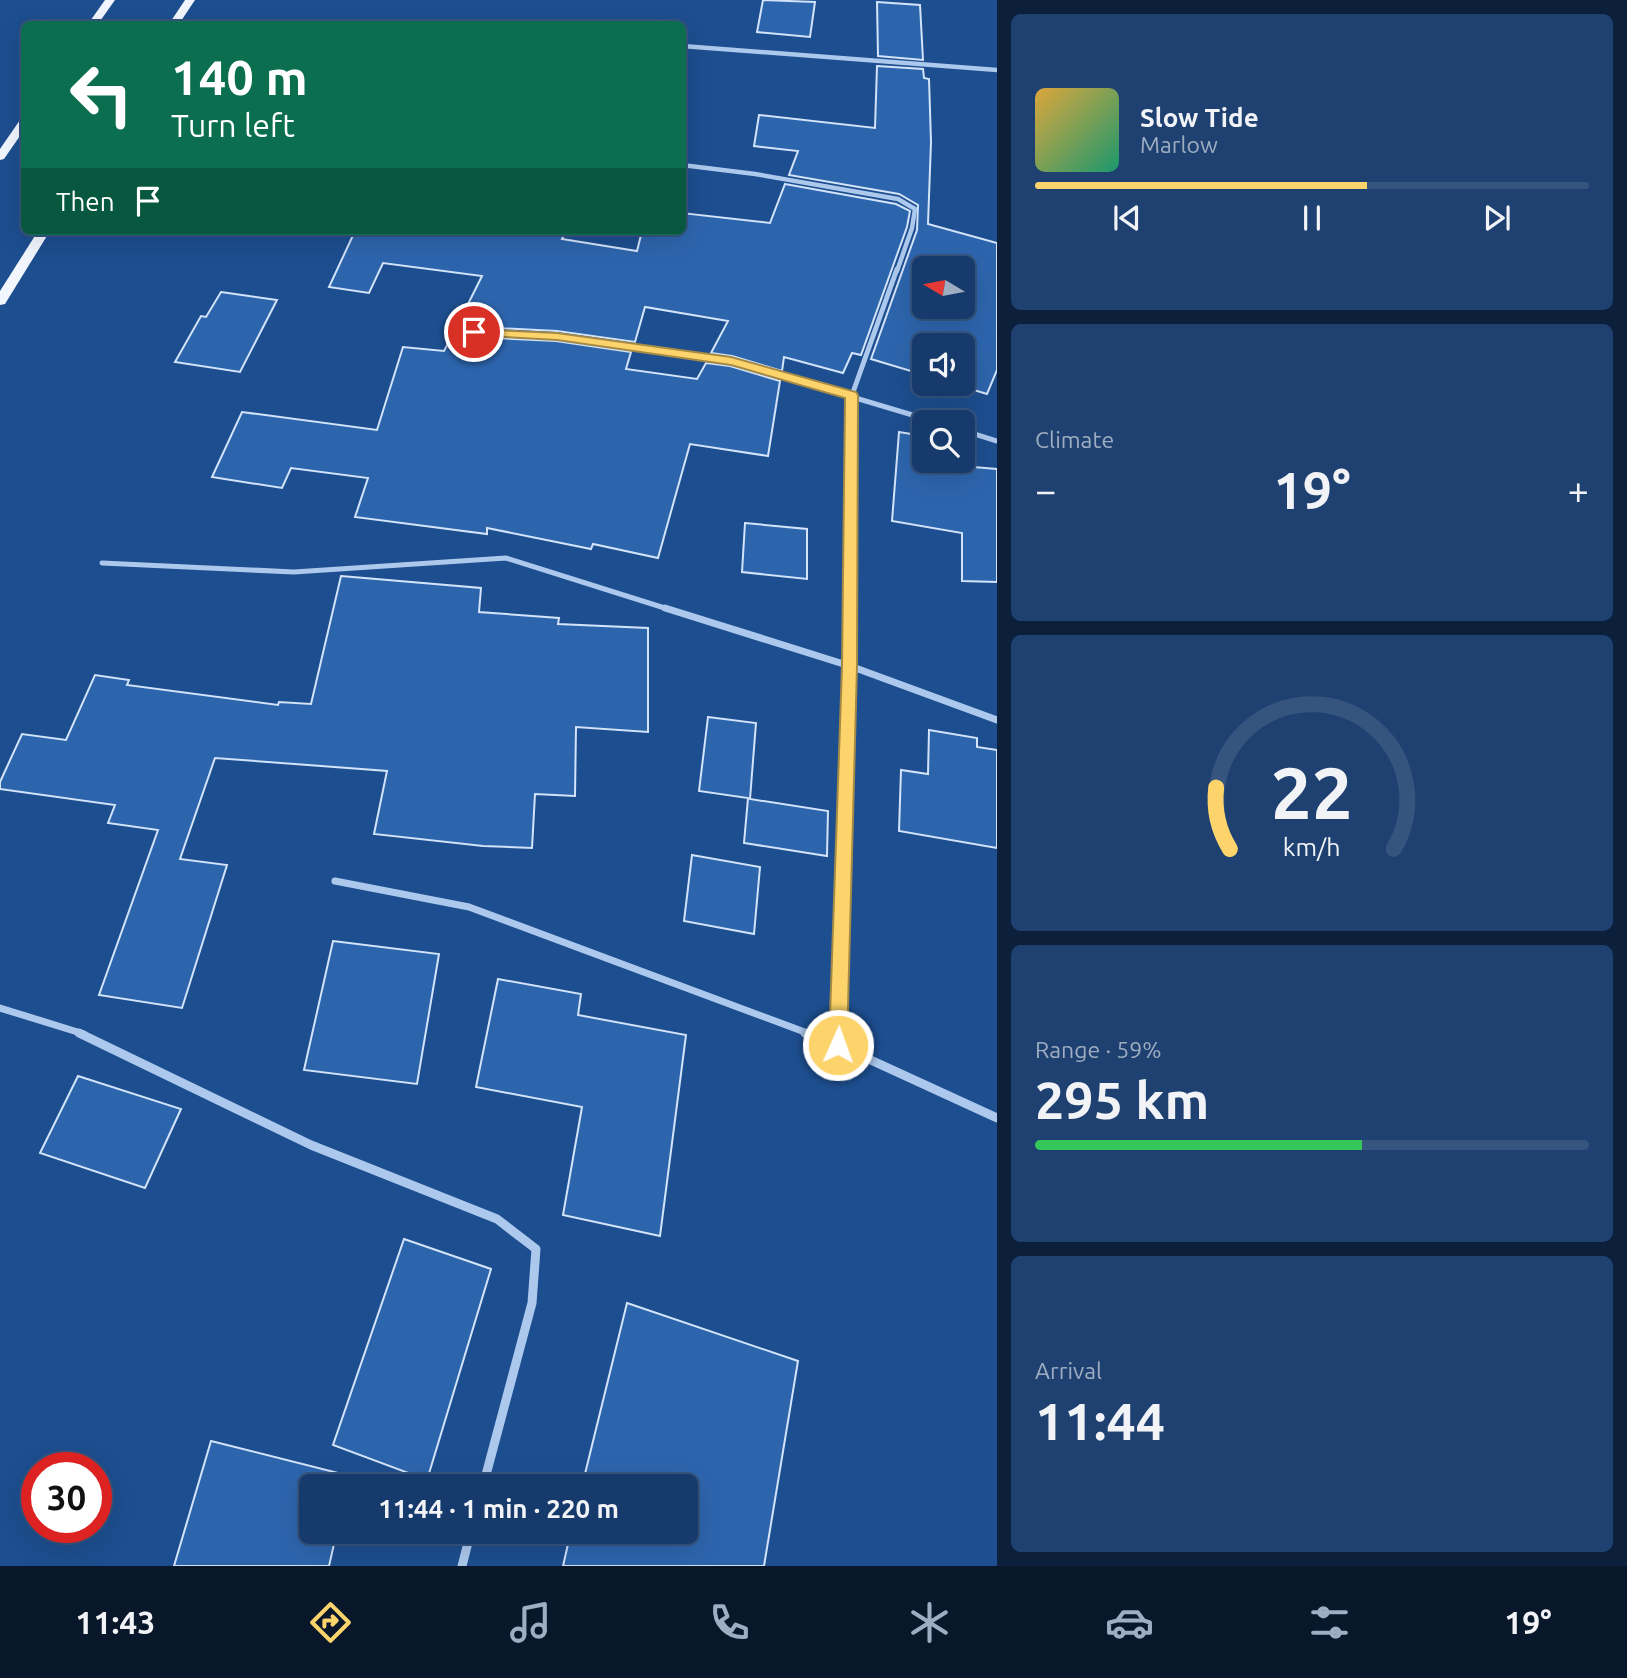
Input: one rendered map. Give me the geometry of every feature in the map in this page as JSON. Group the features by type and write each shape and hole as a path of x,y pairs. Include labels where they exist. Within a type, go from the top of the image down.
{"main road":[{"path":"95,21 110,0"},
{"path":"176,21 190,0"},
{"path":"0,157 21,126"},
{"path":"0,301 41,235"}],"street":[{"path":"686,46 997,70"},
{"path":"686,165 898,199 915,209 912,229 852,395 850,666 838,1045"},
{"path":"447,331 557,336 731,361 912,414"},
{"path":"975,434 997,441"},
{"path":"102,563 294,572 506,558 850,666 997,720"},
{"path":"335,881 469,907 838,1045 997,1118"},
{"path":"0,1009 89,1036 312,1145 497,1219 536,1249 532,1303 487,1474"},
{"path":"462,1566 468,1544"}],"building":[{"path":"763,0 815,2 810,37 757,32"},
{"path":"877,2 920,5 923,60 878,56"},
{"path":"877,66 923,69 924,78 929,79 931,142 928,224 997,243 997,370 987,394 975,390 975,333 912,333 912,371 871,359 917,230 918,205 899,194 789,175 798,151 754,146 759,115 875,128"},
{"path":"785,184 896,204 910,211 907,227 861,355 852,353 843,373 784,357 782,371 732,356 711,353 728,321 645,307 635,342 557,331 457,326 482,276 383,263 369,293 329,287 353,235 564,235 562,239 637,251 641,235 686,235 686,213 770,223"},
{"path":"221,292 277,300 240,372 175,362 201,316 206,317"},
{"path":"452,336 556,341 631,352 626,369 697,379 706,363 730,366 780,381 768,456 690,444 658,558 593,544 591,549 487,528 487,534 355,517 368,478 291,468 282,488 212,477 242,412 377,430 403,347 444,351"},
{"path":"899,432 912,434 912,473 975,473 975,467 997,469 997,582 962,581 962,533 892,521"},
{"path":"745,523 807,529 807,579 742,572"},
{"path":"341,576 481,588 479,612 559,618 558,624 648,628 648,732 576,727 575,796 535,794 532,848 483,846 374,834 387,771 215,758 180,859 227,865 182,1008 99,995 158,830 108,823 115,805 0,789 0,782 22,734 66,740 95,675 129,680 127,685 278,705 279,702 311,704"},
{"path":"708,717 756,723 750,799 828,811 827,856 744,843 748,798 699,791"},
{"path":"929,730 977,738 977,747 997,750 997,848 899,831 901,770 928,774"},
{"path":"692,855 760,867 754,934 684,921"},
{"path":"333,941 439,954 417,1084 304,1070"},
{"path":"498,979 581,994 578,1015 686,1035 660,1236 563,1215 582,1107 476,1087"},
{"path":"78,1076 181,1109 145,1188 40,1153"},
{"path":"404,1239 491,1269 429,1474 411,1474 333,1445"},
{"path":"627,1303 798,1361 764,1566 563,1566 568,1544 698,1544 698,1474 585,1474"},
{"path":"211,1441 342,1474 299,1474 299,1544 334,1544 329,1566 174,1566"}],"route":[{"path":"474,332 557,336 731,361 852,395 850,666 838,1045"}]}
